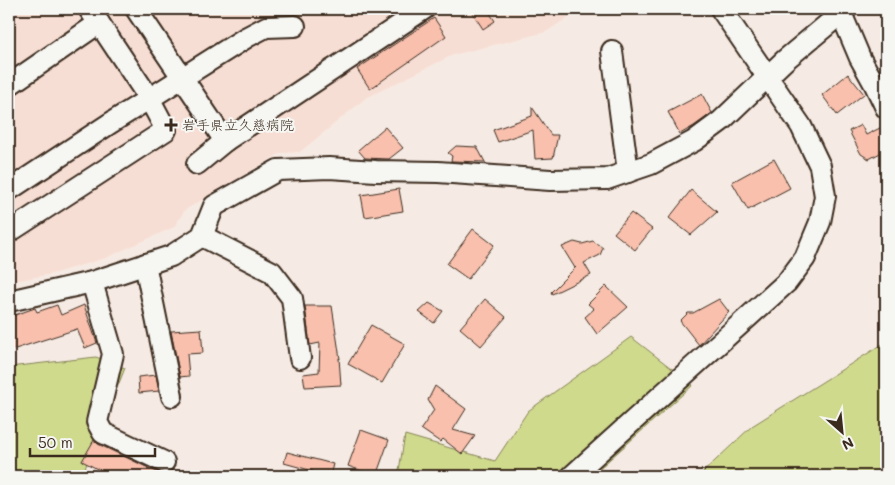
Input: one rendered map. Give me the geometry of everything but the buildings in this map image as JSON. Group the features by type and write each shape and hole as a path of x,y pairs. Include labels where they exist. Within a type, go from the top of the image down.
{"street":[{"path":"136,9 225,141"},
{"path":"197,164 225,141 424,9"},
{"path":"572,476 787,282 805,258 820,222 825,196 820,166 802,126 721,9"},
{"path":"9,301 92,282 171,256 202,236 214,206 278,170 302,168 438,172 550,180 608,179 651,164 694,141 721,121 785,60 844,11 860,58 886,108"},
{"path":"9,84 94,16 149,98 166,130 9,232"},
{"path":"9,190 149,98 266,27 295,26"},
{"path":"612,52 628,172"},
{"path":"202,236 272,272 292,298 300,358"},
{"path":"145,264 172,396"},
{"path":"92,282 113,354 98,422 103,434 164,462"}],"shaded area":[{"name":"岩手県立久慈病院","path":"9,9 581,9 546,32 453,55 366,98 300,152 281,153 185,210 174,227 106,258 52,274 9,282"}],"green space":[{"path":"631,337 693,385 591,476 398,476 405,435 495,461 528,411"},
{"path":"886,342 886,476 699,476 752,426"},
{"path":"96,357 125,368 82,476 9,476 9,367"}],"place":[{"name":"岩手県立久慈病院","path":"171,125"}]}
